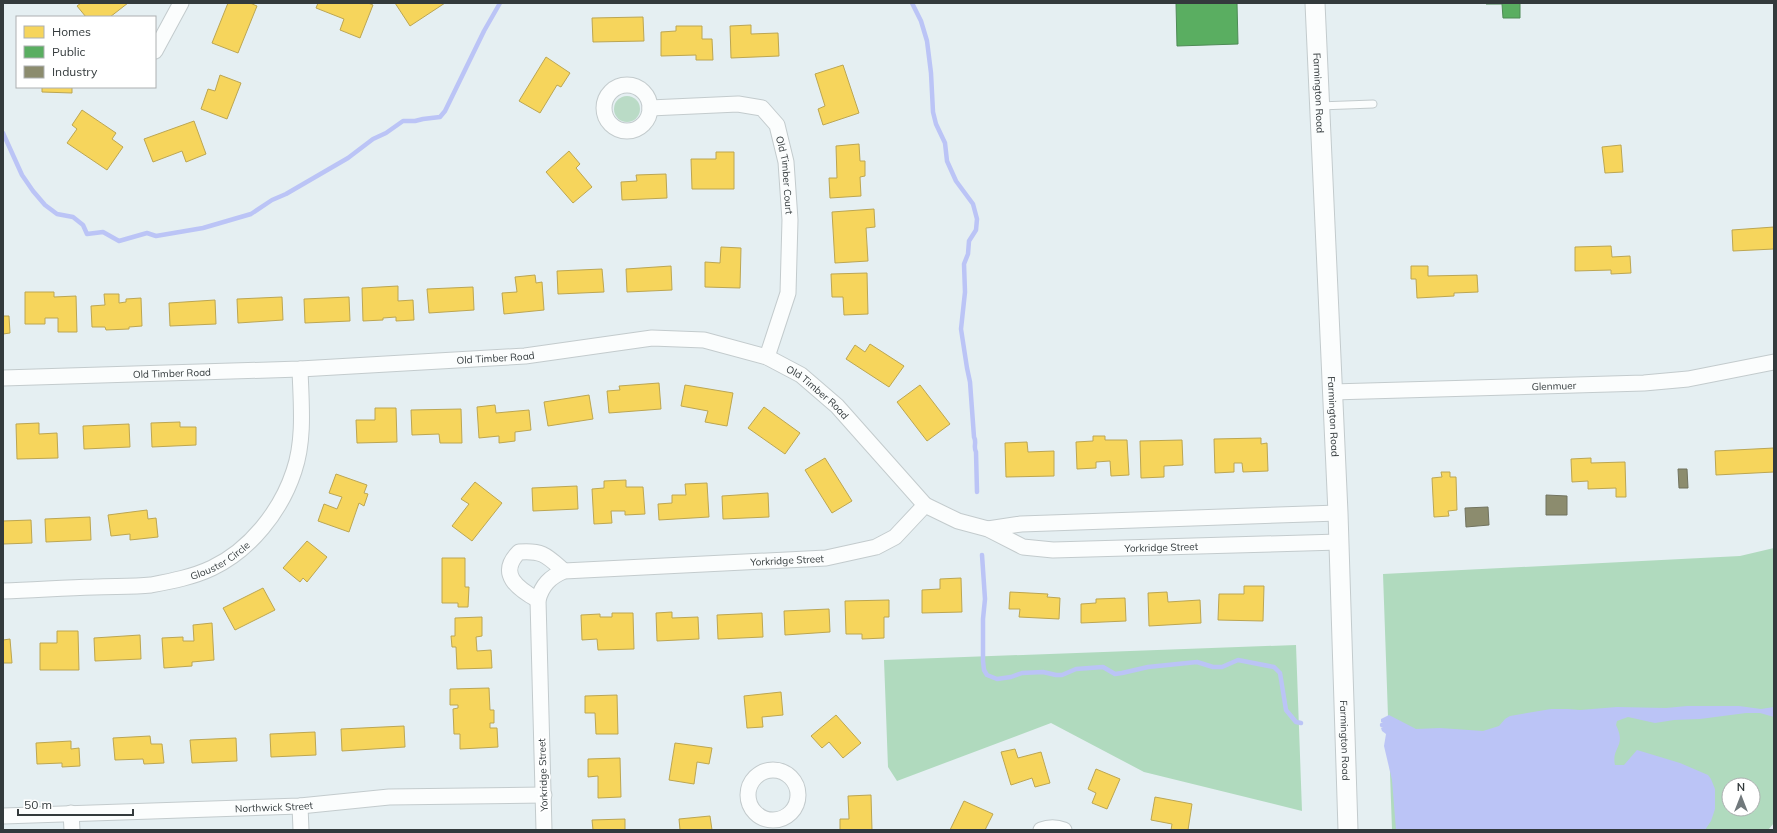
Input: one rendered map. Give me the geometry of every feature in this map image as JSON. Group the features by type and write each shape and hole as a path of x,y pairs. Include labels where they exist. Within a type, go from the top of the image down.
{"street":[{"path":"156,49 181,3"},
{"name":"Farmington Road","path":"1315,3 1338,513 1348,830"},
{"name":"Old Timber Court","path":"650,108 738,104 762,108 777,125 786,162 790,220 788,293 767,357"},
{"name":"Old Timber Road","path":"3,378 300,369 525,356 652,338 704,340 767,357 801,375 837,406 926,505"},
{"name":"Glenmuer","path":"1332,392 1644,383 1688,379 1774,362"},
{"name":"Glouster Circle","path":"3,591 149,585 194,575 227,560 259,532 280,502 294,471 299,445 301,422 300,369"},
{"name":"Yorkridge Street","path":"544,830 538,600 540,590 546,583 553,576 564,571 721,562 822,559 857,553 876,548 895,537 926,505 958,521 988,529 1023,547 1053,550 1136,546 1338,542"},
{"name":"Yorkridge Street","path":"988,529 1021,524 1338,513"},
{"path":"1136,520 1136,546"},
{"path":"538,600 523,592 512,580 510,571 512,559 519,552 535,551 547,556 564,571"},
{"name":"Northwick Street","path":"3,816 300,806 389,797 544,795"},
{"path":"300,806 301,830"},
{"path":"71,814 72,830"},
{"path":"1042,830 1048,828 1058,828 1064,830"}],"lane":[{"path":"1319,106 1373,104"}],"green space":[{"path":"627,96 636,100 640,109 636,118 627,122 618,118 614,109 618,100"},
{"path":"1774,548 1774,823 1768,830 1392,830 1383,574 1740,556"},
{"path":"1296,645 1302,811 1144,772 1051,723 897,781 888,767 884,660"}],"water":[{"path":"1687,706 1739,706 1761,709 1774,707 1774,717 1760,713 1746,713 1655,723 1628,717 1617,721 1616,725 1620,738 1614,759 1615,765 1624,765 1637,750 1680,763 1708,775 1715,789 1715,809 1711,821 1705,830 1396,830 1392,780 1384,746 1386,734 1381,728 1385,726 1385,724 1381,722 1381,719 1389,715 1416,729 1440,728 1483,731 1499,726 1510,716 1551,709 1580,710 1617,707 1666,708"}],"building: Homes":[{"path":"81,3 128,3 111,16 85,16 77,6"},
{"path":"228,3 250,3 257,6 238,53 212,43"},
{"path":"318,3 368,3 373,5 360,38 340,30 344,19 316,8"},
{"path":"395,3 445,3 410,26"},
{"path":"643,17 644,41 593,42 592,18"},
{"path":"751,25 751,34 778,33 779,56 731,58 730,26"},
{"path":"676,26 702,26 702,39 712,39 713,60 696,60 696,55 661,56 661,32 676,31"},
{"path":"546,57 570,73 561,87 557,85 540,113 519,101"},
{"path":"843,65 859,113 823,125 818,109 825,106 815,74"},
{"path":"220,75 241,83 227,119 201,109 208,89 215,91"},
{"path":"42,88 72,88 72,93 42,92"},
{"path":"82,110 116,133 112,139 123,147 107,170 67,143 77,129 72,125"},
{"path":"194,121 206,154 186,162 182,151 153,162 144,139"},
{"path":"859,144 860,161 865,161 865,176 860,177 861,196 830,198 829,178 837,178 836,146"},
{"path":"1621,145 1623,172 1605,173 1602,147"},
{"path":"569,151 580,164 576,168 592,187 573,203 546,172"},
{"path":"716,152 734,152 734,189 692,189 691,159 716,159"},
{"path":"666,174 667,198 622,200 621,182 637,181 636,175"},
{"path":"874,209 875,227 866,228 868,261 835,263 832,212"},
{"path":"1774,227 1774,249 1733,251 1732,230"},
{"path":"1611,246 1612,257 1630,256 1631,273 1611,274 1611,270 1575,271 1575,247"},
{"path":"721,247 741,248 740,288 705,287 705,262 720,263"},
{"path":"671,266 672,290 627,292 626,269"},
{"path":"1411,266 1428,266 1428,276 1477,275 1478,292 1454,293 1454,296 1417,298 1416,279 1411,279"},
{"path":"602,269 604,292 558,294 557,271"},
{"path":"867,273 868,314 844,315 843,297 832,297 831,274"},
{"path":"535,275 536,283 542,282 544,310 504,314 502,293 517,292 515,277"},
{"path":"398,286 398,301 413,300 414,320 396,321 396,317 383,318 383,320 363,321 362,288"},
{"path":"473,287 474,310 429,313 427,289"},
{"path":"25,292 54,292 54,297 76,296 77,332 58,332 58,318 45,318 45,324 25,324"},
{"path":"104,294 119,294 119,303 126,302 126,299 141,298 142,326 129,327 129,329 106,330 105,327 92,327 91,306 105,305"},
{"path":"282,297 283,320 238,323 237,299"},
{"path":"349,297 350,321 305,323 304,299"},
{"path":"215,300 216,324 170,326 169,303"},
{"path":"3,316 9,316 10,333 3,334"},
{"path":"870,344 904,366 889,387 846,359 855,345 865,352"},
{"path":"659,383 661,409 609,413 607,391 620,390 619,386"},
{"path":"685,385 733,393 727,426 705,422 708,411 681,406"},
{"path":"920,385 950,424 927,441 897,402"},
{"path":"589,395 593,419 548,426 544,402"},
{"path":"495,405 496,413 529,410 531,430 515,432 515,441 499,443 499,436 479,438 477,407"},
{"path":"764,407 800,433 785,454 748,428"},
{"path":"375,408 396,408 397,442 357,443 356,420 375,420"},
{"path":"461,409 462,443 440,443 439,434 412,435 411,410"},
{"path":"180,422 180,427 196,427 196,445 152,447 151,423"},
{"path":"39,423 39,434 57,433 58,458 17,459 16,424"},
{"path":"129,424 130,447 84,449 83,426"},
{"path":"1093,436 1105,436 1105,440 1127,440 1129,475 1111,476 1110,461 1096,462 1096,468 1077,469 1076,442 1093,441"},
{"path":"1261,438 1261,444 1267,443 1268,471 1243,472 1242,463 1234,463 1234,472 1215,473 1214,439"},
{"path":"1182,440 1183,465 1164,466 1164,477 1141,478 1140,441"},
{"path":"1027,442 1028,452 1054,451 1054,476 1006,477 1005,443"},
{"path":"1774,448 1774,472 1716,475 1715,451"},
{"path":"825,458 852,501 832,513 805,470"},
{"path":"1591,458 1591,463 1625,462 1626,497 1616,497 1616,488 1588,489 1588,481 1572,482 1571,459"},
{"path":"1441,472 1450,472 1450,477 1456,477 1457,510 1448,511 1449,516 1434,517 1432,478 1442,477"},
{"path":"336,474 367,485 364,493 368,494 364,506 359,503 349,532 318,521 324,504 337,509 342,497 329,493"},
{"path":"626,480 626,487 643,487 645,514 625,515 625,511 611,511 612,523 594,524 592,489 604,488 604,481"},
{"path":"475,482 502,503 472,541 452,526 469,504 461,499"},
{"path":"707,483 709,517 659,520 658,504 672,503 672,495 686,495 685,484"},
{"path":"577,486 578,509 533,511 532,488"},
{"path":"768,493 769,517 723,519 722,496"},
{"path":"147,510 148,519 156,518 158,537 130,540 130,534 111,536 108,515"},
{"path":"90,517 91,540 46,542 45,519"},
{"path":"31,520 32,543 3,544 3,521"},
{"path":"307,541 327,557 307,582 303,578 300,582 283,568"},
{"path":"442,558 465,558 465,587 469,587 468,607 458,607 458,603 442,603"},
{"path":"961,578 962,612 922,613 922,590 940,589 940,579"},
{"path":"1244,586 1264,586 1263,621 1218,620 1219,594 1244,594"},
{"path":"263,588 275,610 235,630 223,608"},
{"path":"1010,592 1048,594 1047,597 1060,598 1059,619 1019,617 1020,609 1009,609"},
{"path":"1167,592 1168,602 1200,600 1201,623 1149,626 1148,593"},
{"path":"1125,598 1126,621 1081,623 1081,604 1096,603 1096,599"},
{"path":"889,600 889,617 884,617 884,638 862,639 862,634 846,634 845,601"},
{"path":"829,609 830,632 785,635 784,611"},
{"path":"672,612 672,618 698,617 699,639 657,641 656,613"},
{"path":"612,613 633,613 634,649 598,650 597,639 582,640 581,615 600,614 600,617 612,617"},
{"path":"762,613 763,637 718,639 717,615"},
{"path":"482,617 482,636 476,637 477,651 491,650 492,668 457,669 456,647 452,647 451,636 455,636 455,618"},
{"path":"212,623 214,660 192,662 192,666 164,668 162,638 183,637 183,641 194,641 193,625"},
{"path":"57,631 78,631 79,670 40,670 40,643 57,643"},
{"path":"140,635 141,659 95,661 94,638"},
{"path":"10,639 12,663 3,663 3,640"},
{"path":"489,688 490,710 494,710 494,723 490,723 490,728 497,728 498,747 460,749 460,734 454,734 453,709 458,708 458,705 450,705 450,689"},
{"path":"781,692 783,715 762,717 763,727 747,728 744,696"},
{"path":"617,695 618,734 596,734 595,713 585,713 585,696"},
{"path":"836,715 861,743 843,758 829,742 822,748 811,736"},
{"path":"404,726 405,747 342,751 341,729"},
{"path":"315,732 316,755 271,757 270,734"},
{"path":"150,736 151,744 162,744 164,763 144,764 143,759 115,760 113,738"},
{"path":"236,738 237,761 192,763 190,740"},
{"path":"71,741 71,749 79,748 80,766 62,767 62,763 37,764 36,743"},
{"path":"675,743 712,748 709,764 697,762 694,784 669,780"},
{"path":"1015,749 1018,758 1041,752 1050,783 1035,787 1032,778 1011,785 1001,752"},
{"path":"620,758 621,797 598,798 598,776 588,777 588,759"},
{"path":"1096,769 1120,779 1107,809 1092,803 1096,793 1088,789"},
{"path":"871,795 872,830 840,830 840,819 849,819 848,796"},
{"path":"1155,797 1192,804 1188,830 1171,830 1172,824 1151,820"},
{"path":"964,801 993,814 985,830 950,830"},
{"path":"710,816 712,830 680,830 679,819"},
{"path":"625,819 625,830 593,830 592,820"}],"building: Public":[{"path":"1176,3 1237,3 1238,44 1177,46"},
{"path":"1486,3 1520,3 1520,18 1503,18 1502,4"}],"building: Industry":[{"path":"1678,469 1687,469 1688,488 1679,488"},
{"path":"1546,495 1567,496 1567,515 1546,515"},
{"path":"1488,507 1489,525 1466,527 1465,508"}],"waterway":[{"path":"3,133 22,175 33,191 45,205 57,214 73,217 83,225 87,234 103,232 119,241 147,233 156,236 203,228 251,214 272,200 286,194 348,158 373,139 386,133 403,121 415,121 440,117 445,111 484,31 500,3"},
{"path":"912,3 921,21 927,41 931,73 933,112 936,124 945,143 947,161 956,181 973,204 977,219 976,230 969,241 968,254 964,264 965,292 961,329 970,382 976,452 977,492"},
{"path":"982,555 985,599 983,619 983,661 984,670 987,675 997,679 1011,677 1022,673 1043,672 1062,675 1076,669 1103,667 1115,674 1148,667 1197,662 1213,667 1222,667 1238,660 1274,667 1280,673 1286,710 1296,722 1301,723"}]}
